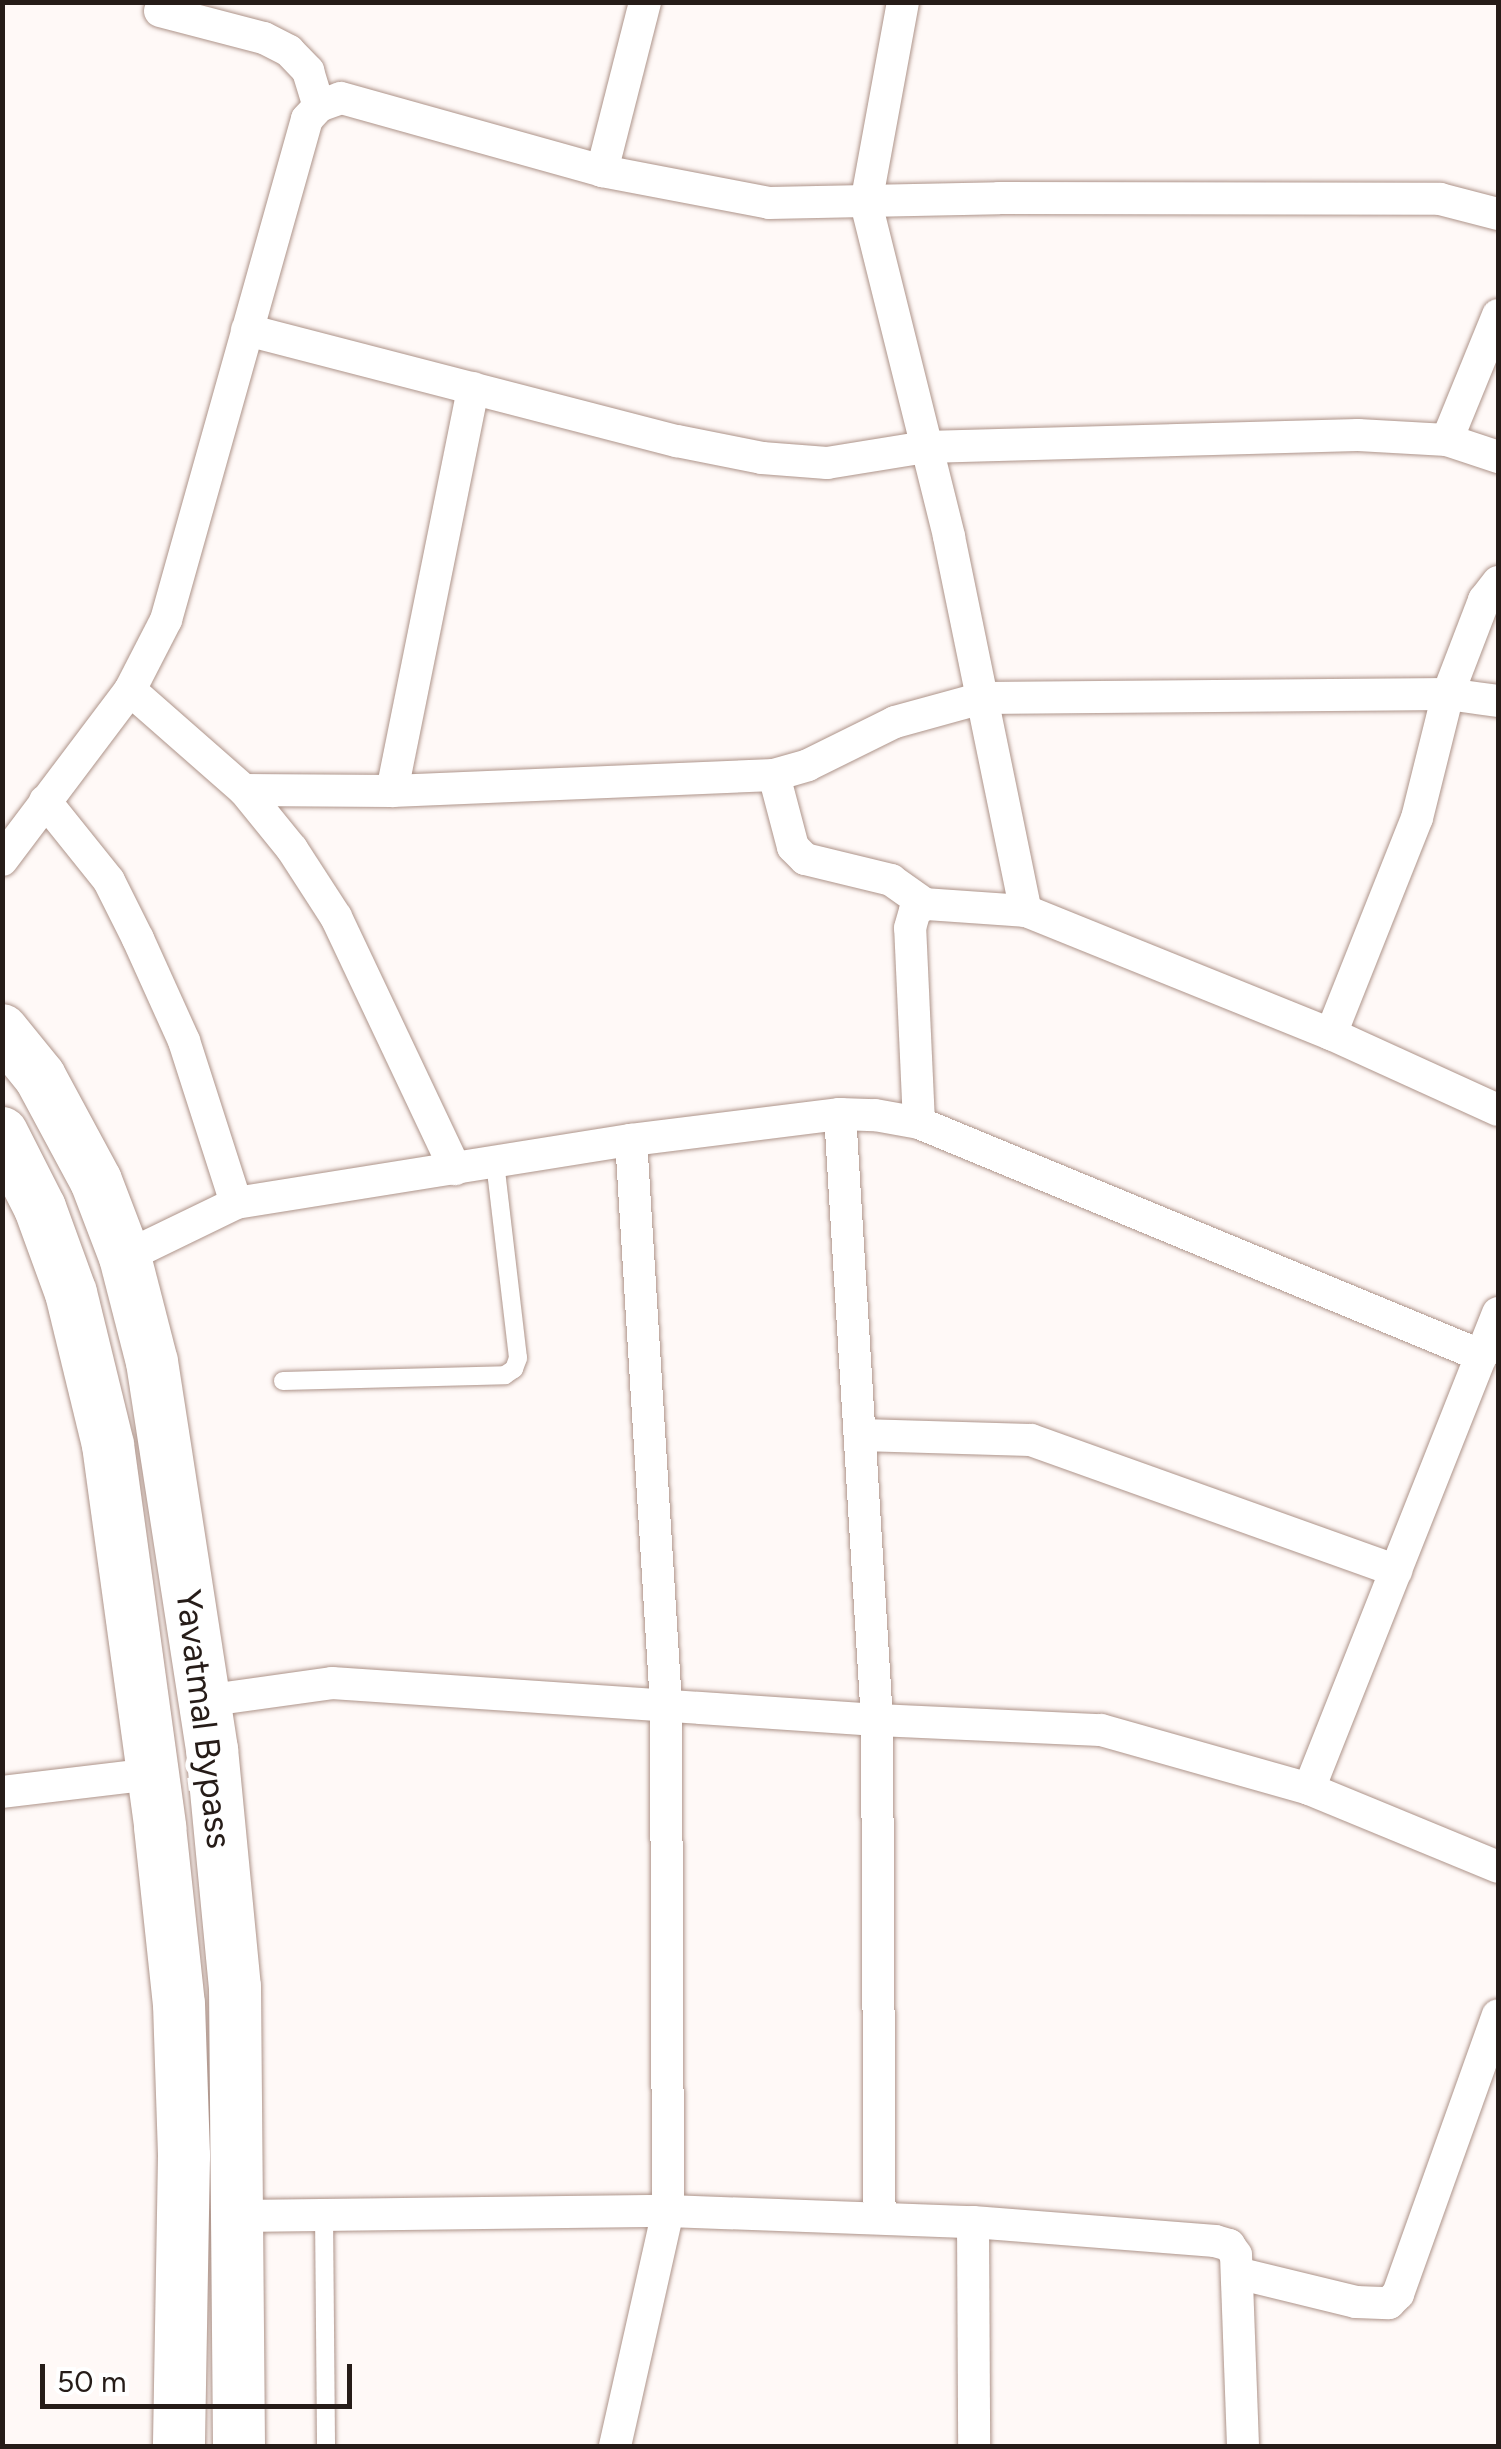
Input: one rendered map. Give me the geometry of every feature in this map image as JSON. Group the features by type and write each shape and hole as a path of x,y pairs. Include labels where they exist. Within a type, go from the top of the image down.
{"main road":[{"name":"Yavatmal Bypass","path":"2,1030 40,1077 87,1164 125,1257 152,1362 204,1701 235,1987 239,2446"},
{"name":"Yavatmal Bypass","path":"2,1133 40,1208 71,1293 108,1445 179,2004 184,2156 179,2446"}],"street":[{"path":"602,171 645,2"},
{"path":"904,2 866,203 926,446 1026,911"},
{"path":"160,11 264,38 288,50 308,71 319,106"},
{"path":"2,860 130,690 166,620 306,119 319,106 341,98 602,171 769,203 1000,198 1440,199 1498,214"},
{"path":"1447,440 1498,315"},
{"path":"247,330 676,441 762,458 827,463 926,446 1358,434 1447,440 1498,458"},
{"path":"392,792 473,388"},
{"path":"1331,1034 1416,818 1448,694 1484,600 1498,582"},
{"path":"130,690 244,790 292,849 336,918 456,1169"},
{"path":"244,790 392,792 774,775 808,765 894,722 982,698 1448,694 1498,701"},
{"path":"774,775 793,847 805,858 890,880 925,904 1026,911 1331,1034 1498,1110"},
{"path":"45,801 109,881 138,939 184,1042 236,1203"},
{"path":"920,1122 910,928 915,911 925,904"},
{"path":"125,1257 236,1203 631,1140 840,1114 920,1122 1482,1356"},
{"path":"840,1114 878,1720 880,2218"},
{"path":"615,2446 668,2210 666,1705 631,1140"},
{"path":"1309,1789 1498,1314"},
{"path":"860,1435 1031,1440 1396,1571"},
{"path":"204,1701 332,1682 878,1720 1101,1730 1309,1789 1498,1867"},
{"path":"2,1792 152,1774"},
{"path":"1236,2272 1356,2302 1389,2303 1398,2294 1498,2015"},
{"path":"239,2216 668,2210 974,2222 1229,2244 1236,2255 1242,2446"},
{"path":"974,2222 974,2446"}],"lane":[{"path":"284,1381 506,1375 514,1369 518,1358 495,1162"},
{"path":"324,2213 326,2446"}]}
